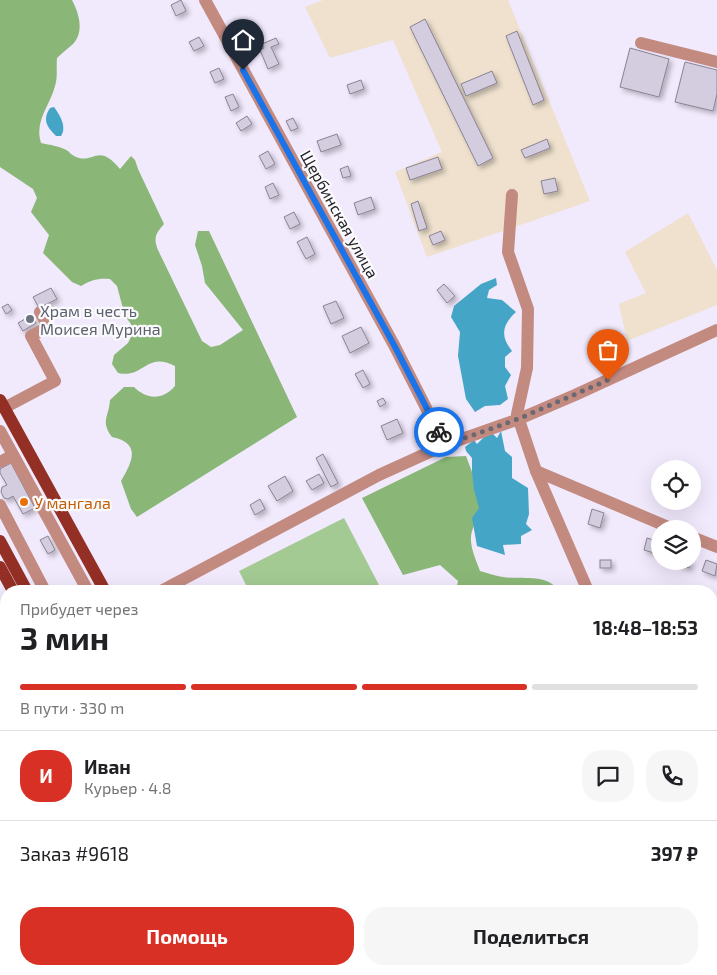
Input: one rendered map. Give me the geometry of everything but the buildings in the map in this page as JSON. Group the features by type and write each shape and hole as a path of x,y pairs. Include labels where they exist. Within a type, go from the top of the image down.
{"main road":[{"path":"2,404 102,585"},
{"path":"0,541 24,585"},
{"path":"0,567 10,585"}],"street":[{"name":"Щербинская улица","path":"205,0 394,345 445,445"},
{"path":"641,43 717,62"},
{"path":"512,195 508,252 528,309 527,368 518,408 518,419 536,471 585,585"},
{"path":"2,404 55,381 31,336 48,327 40,312"},
{"path":"172,585 379,476 445,445 518,419 717,330"},
{"path":"0,432 85,585"},
{"path":"0,462 13,455"},
{"path":"536,471 652,520"},
{"path":"0,505 42,585"},
{"path":"701,541 717,547"}],"shaded area":[{"path":"323,0 508,0 590,201 427,257 395,172 442,152 393,40 330,58 305,7"},
{"path":"688,213 717,270 717,305 627,341 619,304 646,293 625,252"}],"green space":[{"path":"0,0 72,0 79,17 80,29 76,40 57,58 56,83 41,121 39,135 41,143 62,148 81,158 101,155 112,161 120,169 131,156 135,160 164,224 156,236 158,250 202,341 211,347 220,345 243,330 205,283 195,245 198,231 209,231 297,417 137,517 131,509 121,481 129,467 132,454 131,448 121,440 112,437 106,427 110,400 124,387 134,387 144,394 155,397 165,394 175,386 175,366 165,362 158,362 151,363 127,374 118,373 112,364 114,355 128,343 133,333 131,324 125,316 117,286 110,279 95,280 81,286 72,282 43,253 49,235 31,212 37,198 33,189 0,167"},
{"path":"466,456 478,488 483,513 473,528 471,541 480,571 510,578 541,579 554,585 457,585 458,581 440,565 403,575 362,498 446,457"},
{"path":"344,518 379,585 246,585 239,571"}],"water":[{"path":"54,107 63,125 61,136 56,136 50,130 46,120 50,108"},
{"path":"496,278 497,285 489,290 487,298 502,300 516,312 508,321 504,331 508,346 512,351 505,357 505,367 511,375 505,386 508,399 500,405 485,406 475,412 466,399 458,356 460,332 451,317 454,306 481,284"},
{"path":"501,431 505,451 512,457 512,478 528,488 529,514 526,524 532,530 521,536 521,544 503,545 505,555 477,546 472,518 479,508 474,490 472,458 465,447 474,440 477,444 486,435 493,434 497,438"}],"way so far":[{"path":"439,432 445,445 518,419 608,380"}],"place":[{"name":"Храм в честь Моисея Мурина","path":"30,319"},
{"name":"У мангала","path":"24,502"}],"route":[{"path":"243,70 394,345 439,432"}]}
